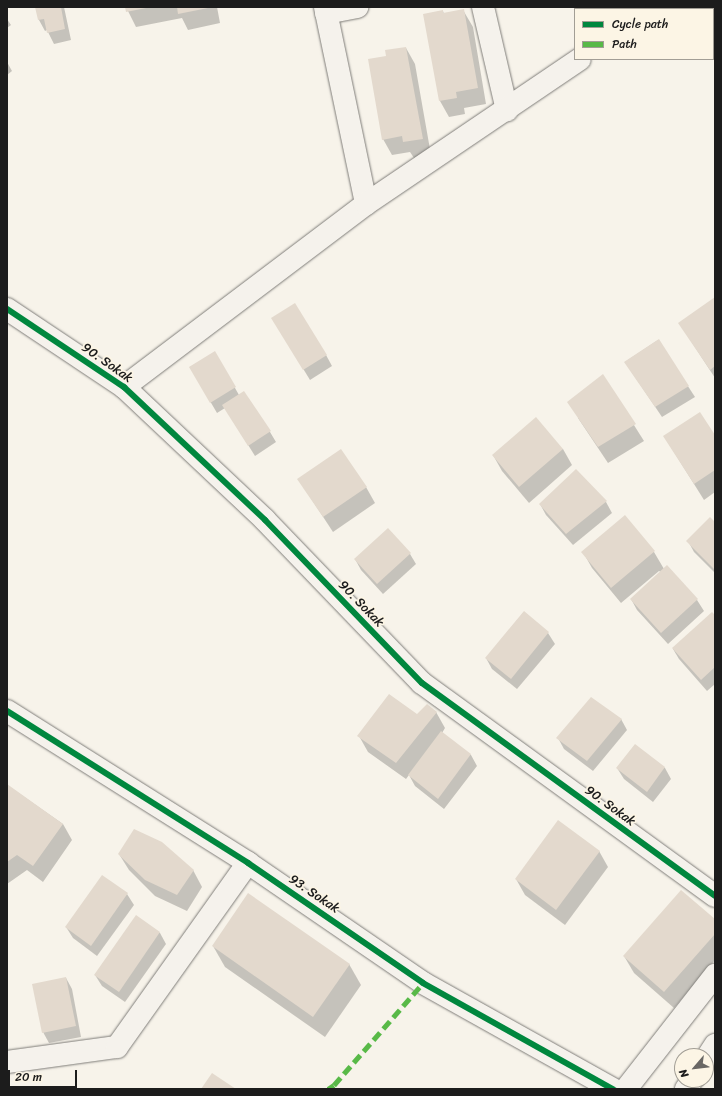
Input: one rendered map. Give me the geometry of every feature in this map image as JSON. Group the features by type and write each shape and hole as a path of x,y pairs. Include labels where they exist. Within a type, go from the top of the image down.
{"street":[{"path":"357,7 325,10 366,204"},
{"path":"483,7 507,110"},
{"path":"124,387 366,204 507,110 579,60"},
{"name":"90. Sokak","path":"8,310 124,387 265,520 422,683 715,896"},
{"name":"93. Sokak","path":"7,711 248,863 423,982 613,1089"},
{"path":"7,1062 117,1047 248,863"},
{"path":"626,1089 715,975"}],"building":[{"path":"35,7 61,7 65,29 47,33 44,19 38,20"},
{"path":"125,7 146,7 146,8 126,12"},
{"path":"177,7 208,7 208,8 178,14"},
{"path":"464,9 478,88 456,92 457,98 439,101 423,14 443,10 443,13"},
{"path":"406,47 423,139 403,142 402,136 382,140 368,59 386,56 385,50"},
{"path":"715,297 715,366 710,370 678,323"},
{"path":"295,303 327,355 303,370 271,318"},
{"path":"659,339 689,386 655,407 624,362"},
{"path":"215,351 236,387 210,403 189,367"},
{"path":"603,374 636,424 598,447 567,402"},
{"path":"244,391 271,431 248,446 222,405"},
{"path":"700,412 715,435 715,470 694,484 663,436"},
{"path":"536,417 563,449 519,487 492,455"},
{"path":"341,449 367,487 323,517 297,479"},
{"path":"576,469 607,501 566,534 539,504"},
{"path":"625,515 655,551 611,588 581,552"},
{"path":"710,517 715,522 715,570 686,541"},
{"path":"388,528 411,553 377,584 354,559"},
{"path":"667,565 698,599 661,633 630,599"},
{"path":"524,611 549,632 511,679 485,658"},
{"path":"712,612 715,615 715,667 701,680 672,648"},
{"path":"389,694 417,714 427,704 437,712 396,763 357,736"},
{"path":"591,697 622,719 587,761 556,738"},
{"path":"441,731 471,754 438,799 408,775"},
{"path":"635,744 665,767 647,792 616,768"},
{"path":"7,784 63,824 33,866 17,855 7,862"},
{"path":"558,820 600,851 556,910 515,879"},
{"path":"134,829 162,842 194,870 177,895 145,880 118,854"},
{"path":"102,875 128,893 91,946 65,927"},
{"path":"681,890 715,919 715,934 664,992 623,956"},
{"path":"248,893 350,964 313,1017 212,946"},
{"path":"136,915 160,932 119,992 94,975"},
{"path":"66,977 76,1026 42,1033 32,984"},
{"path":"212,1073 236,1089 201,1089"}],"marked path":[{"path":"328,1089 334,1085 423,983"}],"cycle path":[{"path":"7,309 124,387 265,520 422,683 715,896"},
{"path":"7,711 248,863 423,983 613,1089"}]}
